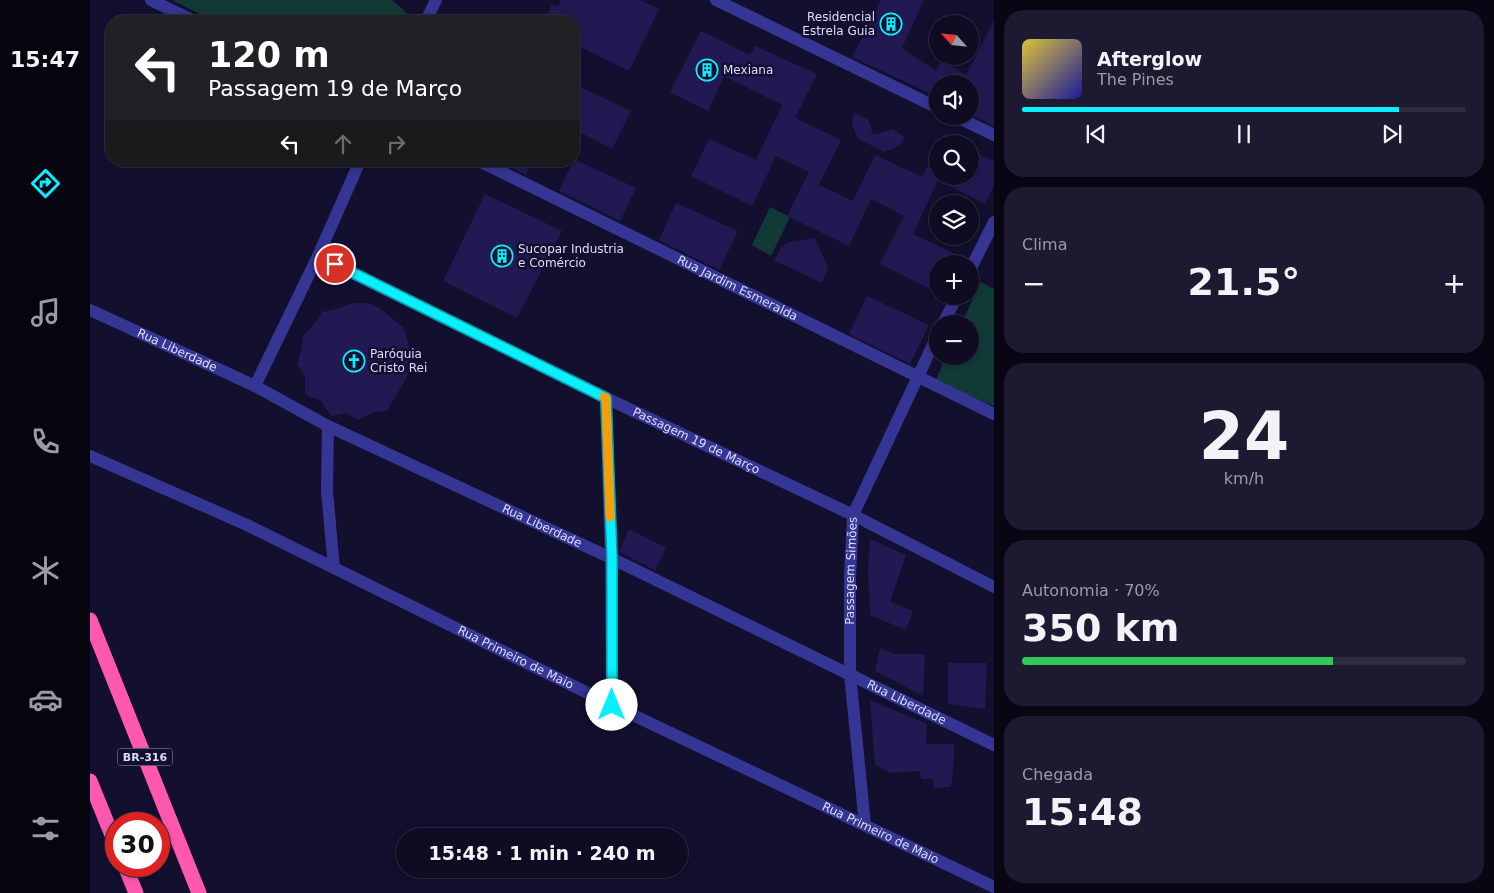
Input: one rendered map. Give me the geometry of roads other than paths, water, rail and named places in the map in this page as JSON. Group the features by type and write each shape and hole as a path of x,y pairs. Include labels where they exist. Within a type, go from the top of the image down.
{"highway":[{"name":"BR-316","path":"90,620 199,893"},
{"path":"90,781 105,818"},
{"path":"129,877 136,893"}],"street":[{"path":"151,0 182,15"},
{"path":"429,15 436,0"},
{"path":"716,0 929,104"},
{"path":"973,125 994,135"},
{"path":"255,386 318,256 357,167"},
{"name":"Rua Jardim Esmeralda","path":"491,167 994,414"},
{"path":"978,255 994,222"},
{"name":"Passagem 19 de Março","path":"318,256 606,398 853,515 994,587"},
{"name":"Rua Liberdade","path":"90,310 255,386 328,426 612,558 994,744"},
{"name":"Passagem Simões","path":"865,825 850,674 850,577 853,515 929,352"},
{"path":"606,398 612,558 612,705"},
{"path":"328,426 326,491 334,568"},
{"name":"Rua Primeiro de Maio","path":"90,456 247,525 612,705 994,887"}],"place":[{"name":"Residencial Estrela Guia","path":"891,24"},
{"name":"Mexiana","path":"707,70"},
{"name":"Sucopar Industria e Comércio","path":"502,256"},
{"name":"Paróquia Cristo Rei","path":"354,361"}]}
